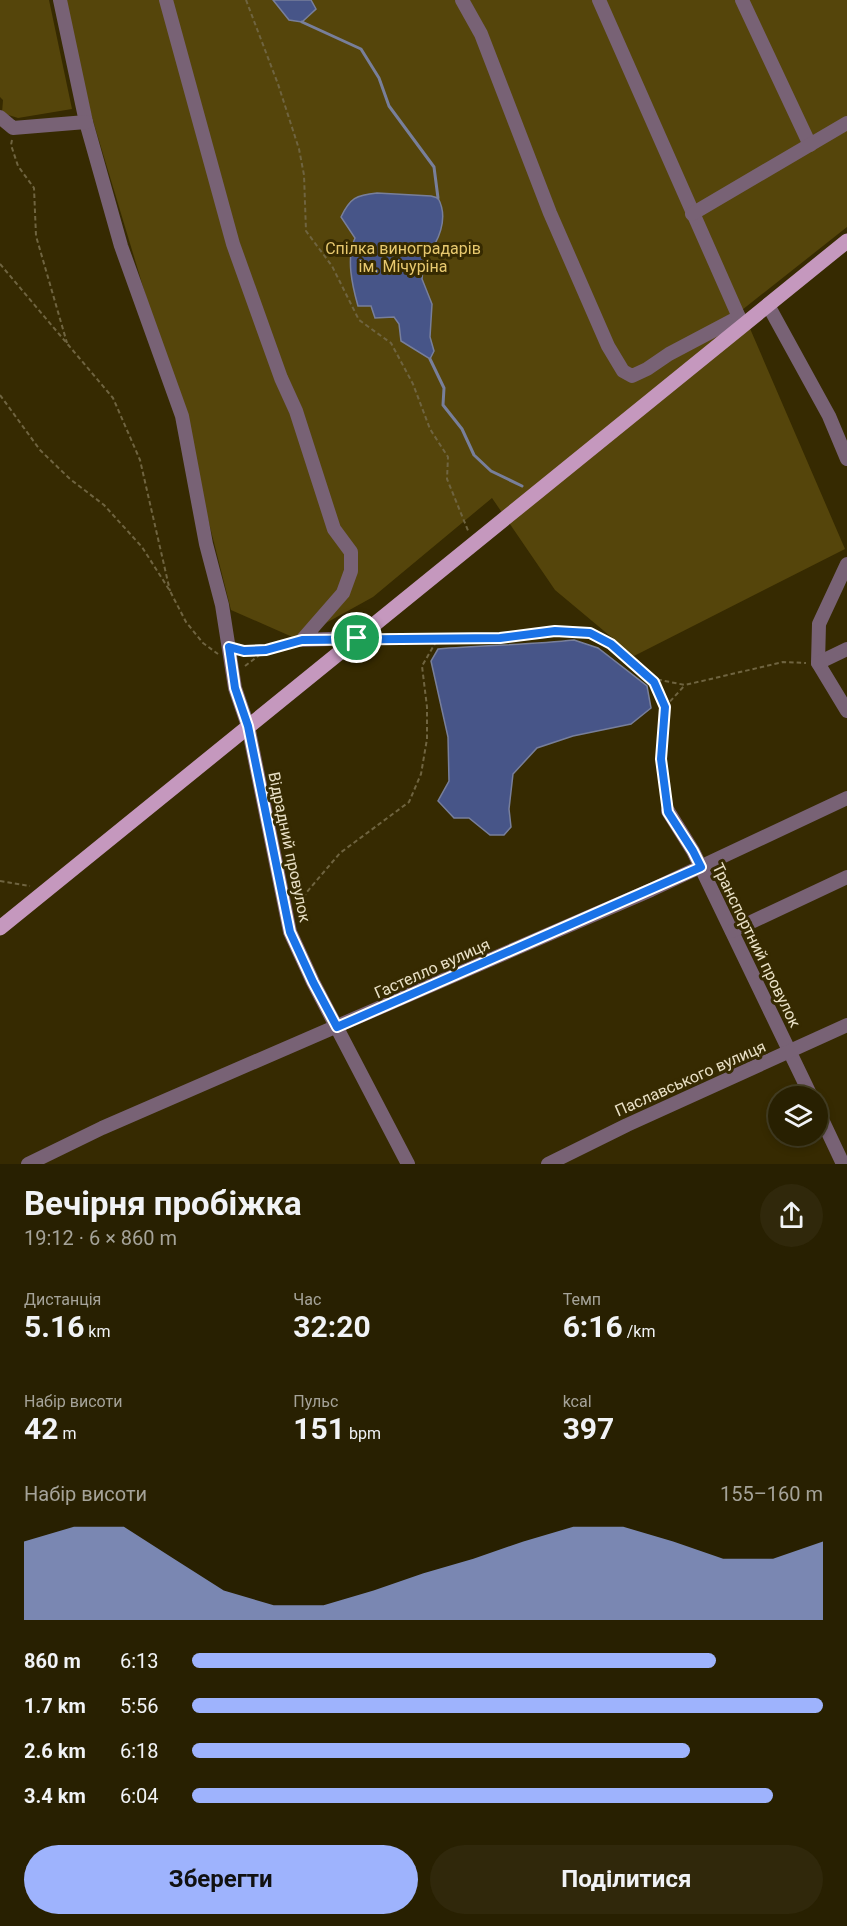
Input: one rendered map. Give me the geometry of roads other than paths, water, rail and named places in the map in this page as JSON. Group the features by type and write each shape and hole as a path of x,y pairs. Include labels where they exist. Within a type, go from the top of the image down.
{"main road":[{"path":"0,928 474,543 741,321 768,305 847,241"}],"street":[{"name":"Відрадний провулок","path":"60,0 86,122 132,281 182,416 206,544 222,605 233,670 248,726 290,932 313,982 408,1164"},
{"path":"166,0 233,244 281,378 296,411 334,529 351,552 351,571 343,593 302,640 357,638"},
{"path":"462,0 481,34 550,213 608,346 622,371 632,376 669,354 741,321 599,0"},
{"path":"742,0 810,145"},
{"path":"0,117 13,128 86,122"},
{"path":"692,214 847,123"},
{"path":"768,305 830,416 847,459"},
{"path":"847,564 819,624 818,663 847,711"},
{"path":"818,663 847,649"},
{"name":"Гастелло вулиця","path":"28,1164 102,1128 701,867 847,798"},
{"name":"Транспортний провулок","path":"668,812 693,851 806,1086"},
{"path":"732,931 847,877"},
{"name":"Паславського вулиця","path":"548,1164 627,1125 847,1025"},
{"path":"828,1132 843,1164"}],"water":[{"path":"273,0 311,0 316,9 302,22 289,20"},
{"path":"377,193 431,196 438,198 441,206 443,214 441,230 434,245 424,258 422,279 432,304 430,337 434,351 430,359 401,341 399,324 394,317 375,318 371,306 358,306 350,263 355,238 341,217 354,199"},
{"path":"574,640 598,648 647,686 651,708 631,724 573,736 537,748 513,774 509,809 511,827 504,835 490,835 469,818 454,818 438,801 449,781 448,737 431,661 438,649"}],"waterway":[{"path":"302,22 361,49 379,78 389,106 434,167 438,198"},
{"path":"430,359 444,388 443,405 462,429 474,455 491,471 522,486"}],"park label":[{"name":"Спілка виноградарів ім. Мічуріна","path":"403,257"}]}
